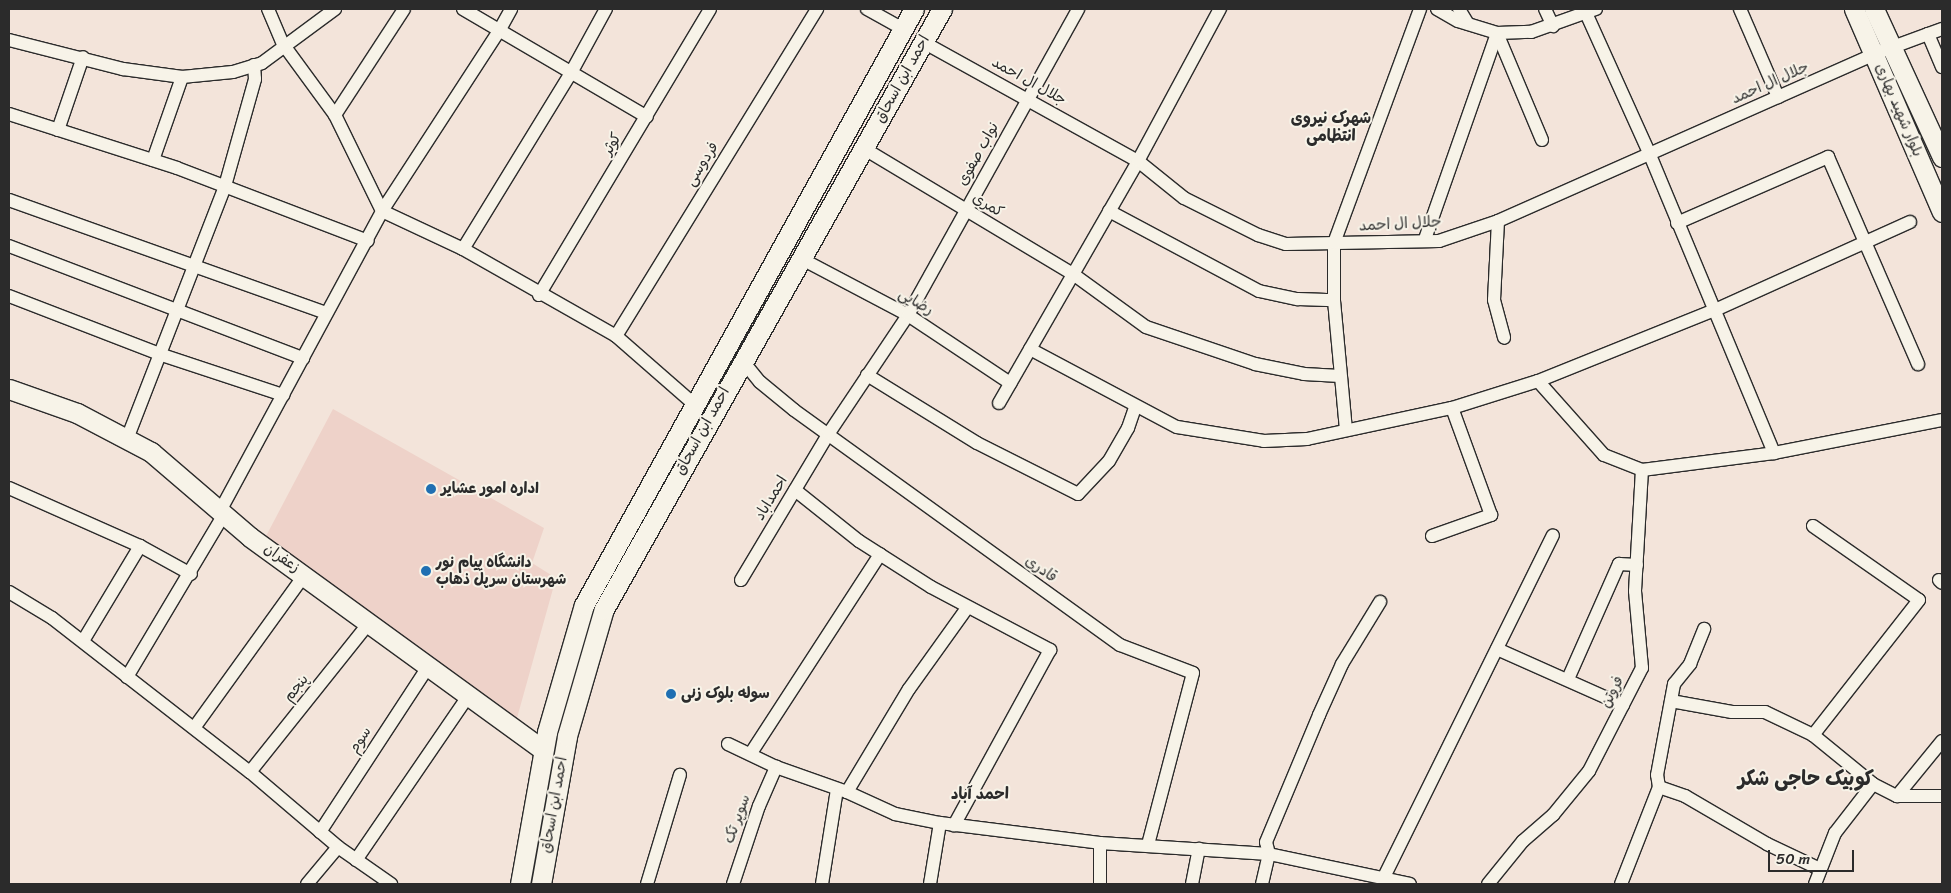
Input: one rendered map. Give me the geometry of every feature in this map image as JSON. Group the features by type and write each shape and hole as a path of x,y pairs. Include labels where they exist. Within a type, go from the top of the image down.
{"main road":[{"name":"احمد ابن اسحاق","path":"520,884 543,750 566,659 584,605 698,396 914,9"},
{"name":"احمد ابن اسحاق","path":"541,884 567,736 604,609 720,398 942,9"},
{"name":"بلوار شهید بهاری","path":"1854,9 1883,51 1942,157"},
{"name":"بلوار شهید بهاری","path":"1874,9 1883,51 1942,212"},
{"path":"726,348 724,358 728,362 736,364 742,360"},
{"path":"698,396 714,387 720,391 720,398"},
{"name":"زعفران","path":"9,389 76,413 151,452 250,537 305,574 368,624 543,750"}],"street":[{"path":"268,9 283,44 335,115 382,211 463,249 539,295 616,336 698,396"},
{"path":"9,40 83,57 123,70 182,78 233,72 262,63 283,44 335,9"},
{"path":"335,115 404,9"},
{"path":"462,9 572,71 647,117"},
{"path":"127,677 190,574 382,211 500,31 511,9"},
{"path":"463,249 572,71 606,9"},
{"name":"کوثر","path":"539,295 710,9"},
{"name":"فردوسی","path":"616,336 817,9"},
{"path":"867,9 903,29"},
{"name":"نواب صفوی","path":"867,375 908,315 1078,9"},
{"path":"999,403 1110,211 1220,9"},
{"path":"1346,430 1334,300 1334,243 1420,9"},
{"path":"1437,9 1468,24 1497,33 1531,32 1553,26 1591,11 1677,223 1774,453"},
{"path":"1459,9 1468,24"},
{"path":"1545,9 1553,26"},
{"path":"1740,9 1778,97"},
{"name":"جلال ال احمد","path":"924,42 1138,161 1184,198 1258,235 1286,244 1439,240 1498,221 1883,51 1942,29"},
{"path":"1497,33 1542,140"},
{"path":"1425,239 1497,33"},
{"path":"1928,34 1942,67"},
{"path":"58,130 83,57"},
{"path":"126,439 225,186 255,79 254,65"},
{"path":"153,160 182,78"},
{"path":"9,114 153,160 368,240"},
{"name":"کمری","path":"863,148 1073,274 1146,327 1255,364 1304,374 1340,376"},
{"path":"1677,223 1828,157 1867,242 1918,364"},
{"path":"9,200 327,313"},
{"path":"1110,211 1259,291 1298,299 1334,300"},
{"path":"1498,221 1494,300 1504,338"},
{"path":"1030,349 1135,408 1177,427 1264,441 1307,439 1452,408 1538,381 1715,310 1910,222"},
{"path":"9,246 303,358"},
{"name":"رضایی","path":"800,258 908,315 1010,383"},
{"path":"9,296 159,354 283,395"},
{"name":"قادری","path":"742,360 760,382 1120,645 1193,673 1148,845"},
{"path":"867,375 977,444 1078,494 1108,461 1128,428 1135,408"},
{"name":"احمداباد","path":"741,580 829,433 867,375"},
{"path":"1538,381 1604,456 1642,470 1774,453 1942,420"},
{"path":"1432,536 1491,515 1452,408"},
{"name":"فروتن","path":"1488,884 1523,841 1553,815 1589,772 1642,668 1635,591 1642,470"},
{"path":"9,488 140,546 190,574"},
{"path":"795,490 880,554 967,608 1050,650 954,825"},
{"path":"1813,526 1919,600 1813,735"},
{"path":"1384,877 1553,535"},
{"path":"83,641 140,546"},
{"path":"751,753 880,554"},
{"path":"1568,679 1619,564 1637,565"},
{"path":"194,728 305,574"},
{"path":"9,592 52,618 83,641 250,772 338,847 391,884"},
{"path":"1262,884 1269,854 1266,842 1318,715 1342,664 1380,602"},
{"path":"822,884 842,791 909,689 967,608"},
{"name":"پنجم","path":"250,772 368,624"},
{"path":"1621,884 1659,787 1657,775 1674,684 1690,664 1704,629"},
{"path":"1497,648 1623,705"},
{"name":"سوم","path":"320,832 428,667"},
{"path":"356,860 469,695"},
{"path":"1671,701 1732,712 1765,712 1813,735 1873,784 1897,796 1942,796"},
{"path":"1897,796 1942,741"},
{"path":"728,744 751,753 776,767 842,791 895,814 954,825 1100,843 1269,854 1367,880 1384,877 1410,884"},
{"name":"سوپر تک","path":"733,884 759,806 776,767"},
{"path":"647,884 680,776"},
{"path":"1815,884 1835,833 1873,784"},
{"path":"1659,787 1685,796 1767,844 1820,869"},
{"path":"930,884 940,823"},
{"path":"1100,843 1100,884"},
{"path":"307,884 338,847"},
{"path":"1192,884 1199,849"}],"shaded area":[{"name":"دانشگاه پیام نور شهرستان سرپل ذهاب","path":"333,409 544,528 532,563 556,578 517,718 509,718 265,538"}],"place":[{"name":"اداره امور عشایر","path":"431,489"},
{"name":"دانشگاه پیام نور شهرستان سرپل ذهاب","path":"426,571"},
{"name":"سوله بلوک زنی","path":"671,694"}],"district":[{"name":"شهرک نیروی انتظامی","path":"1331,127"},
{"name":"کوبیک حاجی شکر","path":"1806,778"},
{"name":"احمد آباد","path":"980,794"}]}
